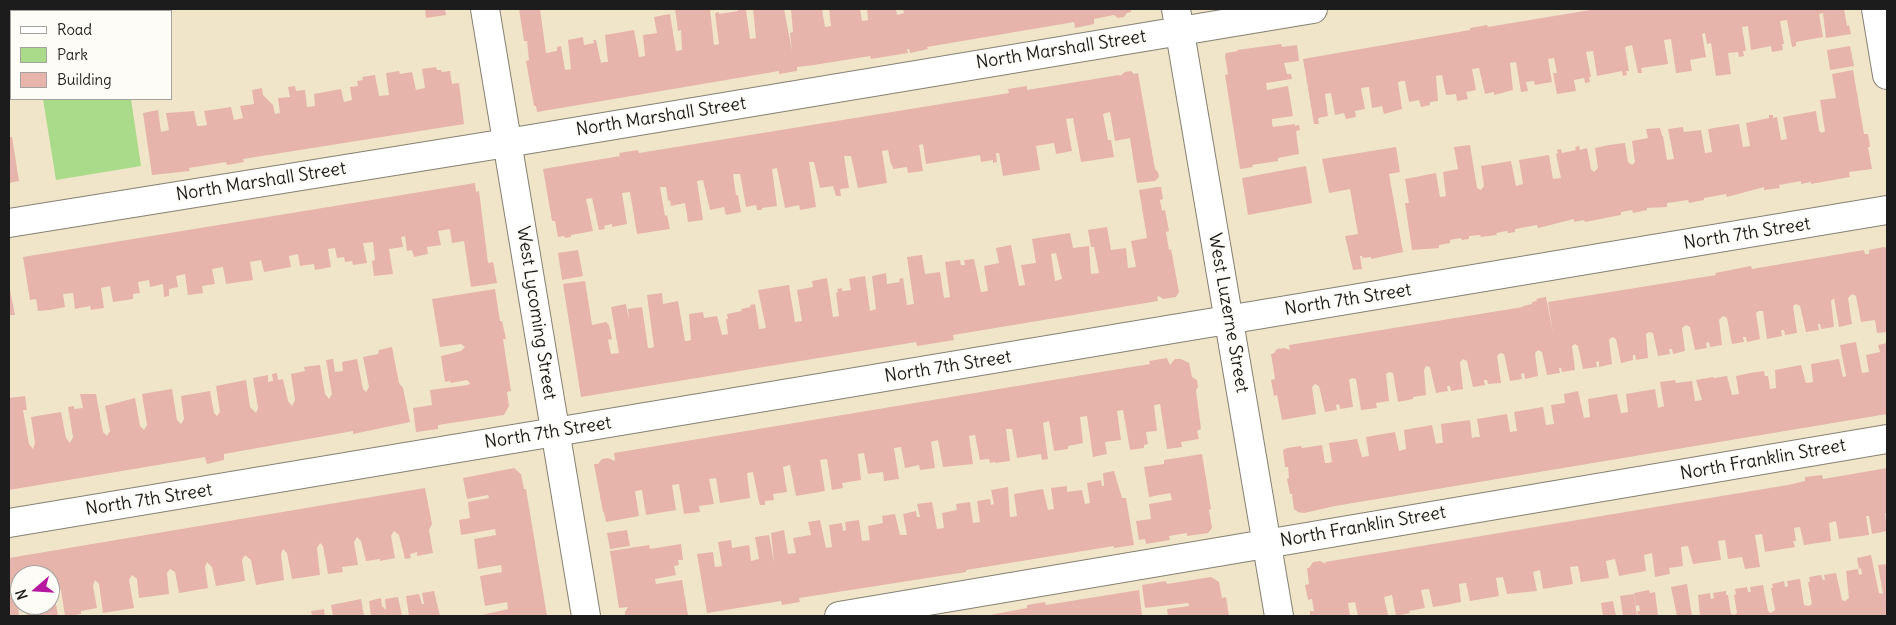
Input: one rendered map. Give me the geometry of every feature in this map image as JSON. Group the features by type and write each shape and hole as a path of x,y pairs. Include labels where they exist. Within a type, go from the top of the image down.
{"street":[{"name":"West Lycoming Street","path":"485,9 586,616"},
{"name":"North Marshall Street","path":"9,223 508,143 1178,20 1313,9"},
{"path":"1876,9 1887,75"},
{"name":"West Luzerne Street","path":"1178,20 1279,616"},
{"name":"North 7th Street","path":"9,523 1887,210"},
{"name":"North Franklin Street","path":"839,616 1887,439"}],"green space":[{"path":"43,100 131,100 141,166 56,180"}],"building":[{"path":"148,9 177,9 172,10"},
{"path":"425,9 445,9 446,15 426,18"},
{"path":"519,9 540,9 546,53 557,51 557,47 561,46 565,70 571,69 568,40 583,37 584,45 594,43 593,40 596,40 601,63 608,62 605,35 634,30 639,57 645,56 643,35 657,33 654,17 670,14 676,51 682,50 681,30 678,31 675,9 710,9 714,45 719,44 715,13 738,11 738,9 746,10 750,39 756,38 753,9 784,9 792,51 790,33 793,32 791,9 822,9 825,27 831,26 829,9 860,9 862,21 868,20 867,9 896,9 897,15 904,13 903,9 1131,9 1131,12 1127,13 1124,17 1118,18 1114,15 1094,19 1094,24 1075,28 1074,22 927,47 928,49 910,53 909,49 907,49 908,53 871,59 870,56 797,67 797,71 779,74 779,71 537,112 536,106 534,106 526,61 529,60 527,41 524,41"},
{"path":"1596,9 1844,9 1847,26 1849,25 1851,34 1826,38 1823,13 1819,14 1823,37 1796,42 1796,46 1792,47 1787,20 1780,21 1784,44 1782,44 1783,50 1772,52 1771,46 1751,50 1748,26 1742,27 1746,51 1743,51 1744,56 1739,57 1738,52 1728,53 1731,74 1716,76 1711,43 1707,44 1705,33 1702,34 1706,57 1690,60 1692,71 1676,73 1671,39 1664,40 1668,64 1641,68 1642,73 1638,73 1632,45 1625,47 1629,71 1626,71 1627,75 1623,76 1622,71 1597,76 1593,51 1586,52 1591,77 1589,77 1590,82 1585,83 1584,78 1574,80 1576,91 1557,94 1553,73 1557,73 1554,58 1548,59 1552,82 1535,85 1534,81 1526,82 1528,91 1521,92 1516,62 1510,63 1513,90 1494,95 1494,92 1485,94 1479,68 1472,69 1476,90 1466,92 1468,99 1457,101 1456,94 1446,95 1442,75 1436,76 1438,101 1430,102 1430,105 1421,107 1419,100 1409,102 1405,81 1402,81 1398,82 1402,109 1384,114 1382,106 1372,108 1369,87 1361,88 1365,109 1355,111 1356,117 1346,119 1344,113 1335,115 1331,93 1325,94 1328,116 1318,118 1319,124 1314,124 1303,59 1470,30 1470,28 1487,25 1488,27"},
{"path":"1281,44 1282,47 1297,45 1299,61 1284,63 1287,74 1291,74 1292,79 1266,83 1267,90 1288,86 1293,116 1272,119 1272,124 1273,127 1299,125 1300,130 1296,131 1299,154 1278,158 1278,161 1240,169 1225,75 1228,74 1225,56 1226,53 1237,50"},
{"path":"1850,46 1854,66 1830,70 1827,50"},
{"path":"436,67 437,70 442,72 450,71 452,84 459,83 464,124 243,159 244,162 227,165 226,162 189,168 190,171 152,175 143,113 158,110 161,132 169,130 166,113 194,111 197,126 207,125 204,111 231,107 234,120 243,118 240,106 254,104 252,90 262,88 263,95 273,105 275,114 280,113 278,98 290,97 288,87 295,86 296,91 305,90 307,107 315,106 314,94 341,89 344,102 352,100 350,87 358,86 357,81 363,80 362,77 375,75 379,96 389,95 386,73 399,71 400,74 412,72 416,90 425,88 422,69"},
{"path":"1853,70 1864,134 1868,134 1872,169 1849,172 1850,177 1811,184 1811,182 1801,184 1801,181 1779,185 1780,188 1764,190 1764,187 1727,197 1726,194 1689,203 1688,200 1667,203 1667,207 1647,208 1647,210 1633,213 1632,210 1621,212 1621,215 1585,222 1584,220 1574,222 1574,219 1538,228 1537,225 1515,229 1515,232 1496,233 1497,235 1469,236 1469,239 1450,240 1450,243 1439,245 1439,248 1412,250 1405,203 1409,203 1405,179 1436,173 1440,197 1446,196 1443,172 1458,169 1454,147 1470,145 1477,188 1481,190 1484,186 1481,166 1511,161 1516,186 1523,184 1519,160 1549,155 1553,179 1561,178 1556,154 1558,153 1557,150 1561,149 1562,153 1576,150 1575,147 1579,146 1580,150 1587,148 1591,169 1594,172 1598,168 1595,148 1609,145 1625,143 1628,162 1632,165 1635,162 1632,141 1648,138 1646,129 1660,128 1667,160 1674,159 1668,129 1683,127 1684,132 1701,130 1705,153 1712,152 1708,129 1739,124 1743,147 1750,146 1746,123 1769,118 1769,115 1773,115 1773,118 1777,117 1781,140 1787,139 1783,117 1816,111 1819,131 1822,133 1825,131 1820,100 1836,98 1832,74"},
{"path":"1131,71 1134,74 1138,73 1155,169 1159,177 1155,181 1137,183 1130,138 1115,141 1110,112 1103,114 1108,140 1111,140 1114,157 1081,162 1073,118 1066,119 1072,151 1056,154 1054,143 1036,146 1040,170 1003,176 999,153 996,153 997,162 993,163 993,160 981,162 980,155 926,164 923,144 919,145 923,171 908,173 907,167 893,169 888,150 882,151 887,183 858,188 851,156 844,156 849,188 840,189 841,196 836,196 833,186 820,188 814,162 809,162 816,207 800,210 799,205 785,208 777,168 772,169 777,206 762,208 762,210 757,210 756,205 746,207 740,174 733,174 741,212 726,215 724,207 710,210 703,180 697,181 703,220 688,222 685,203 671,206 670,200 668,201 666,187 660,187 665,216 667,215 670,229 637,234 630,192 622,193 627,224 612,227 612,224 604,226 605,229 599,230 592,198 586,199 593,231 571,235 571,237 558,237 555,221 552,221 543,169 620,156 619,153 638,150 639,153 1009,93 1008,89 1027,86 1027,90 1120,76 1125,72"},
{"path":"9,137 12,137 19,181 9,183"},
{"path":"1396,147 1400,172 1389,174 1403,252 1371,259 1371,257 1363,258 1360,256 1362,269 1353,270 1345,236 1358,234 1350,189 1329,193 1322,159"},
{"path":"1306,166 1312,203 1248,215 1242,178"},
{"path":"475,183 476,192 479,191 488,263 493,262 497,283 471,287 464,241 452,243 450,229 438,231 441,245 427,247 428,254 414,257 412,250 407,251 405,236 401,237 403,247 389,249 393,274 374,276 372,261 375,260 373,242 363,243 367,263 353,265 352,261 345,262 344,257 337,258 335,248 328,249 331,267 315,270 314,264 300,266 298,254 289,256 291,267 264,272 261,260 250,262 253,280 226,284 223,267 212,269 215,284 202,286 203,293 188,295 185,274 176,276 178,287 169,289 169,296 164,297 163,284 150,287 149,280 138,282 140,293 133,294 133,299 113,302 110,286 101,288 104,308 91,310 90,306 75,309 73,293 63,294 65,307 50,310 38,311 36,299 30,300 23,257"},
{"path":"1161,187 1163,199 1160,200 1162,211 1165,210 1169,231 1166,232 1169,250 1171,249 1179,292 1176,297 1163,299 1159,296 1157,297 1158,301 953,335 954,340 917,346 916,342 581,397 563,284 585,281 592,325 606,322 609,325 612,339 608,340 611,354 619,353 611,307 626,304 629,321 628,309 642,307 648,348 651,348 654,347 647,295 662,293 663,304 678,301 685,341 687,341 691,340 689,314 703,312 704,318 717,316 722,335 728,334 727,314 742,311 741,309 755,304 759,329 766,328 758,290 789,285 795,322 802,321 797,290 813,287 812,281 827,278 833,317 839,316 837,289 842,288 842,291 851,290 849,279 865,276 870,311 876,309 872,276 886,273 887,284 900,282 899,279 903,278 907,305 914,304 907,257 922,255 925,274 940,272 944,298 950,297 945,262 960,260 961,265 965,265 964,260 974,259 981,292 988,291 984,266 999,263 996,248 1011,245 1019,286 1025,285 1021,265 1036,263 1032,239 1070,233 1073,248 1089,246 1091,274 1099,273 1094,247 1091,247 1088,230 1107,227 1111,250 1126,248 1128,268 1136,267 1131,241 1147,238 1139,190","holes":["1056,253 1062,279 1055,281 1051,254"]},
{"path":"1884,247 1887,249 1887,332 1877,333 1875,320 1861,322 1856,296 1852,294 1848,298 1852,324 1839,327 1834,298 1831,301 1834,327 1821,329 1820,324 1818,324 1819,330 1806,332 1800,306 1796,304 1793,306 1797,333 1785,335 1784,330 1781,330 1782,336 1767,339 1763,311 1759,311 1756,313 1760,339 1747,342 1746,337 1743,337 1744,342 1732,344 1727,318 1723,316 1719,320 1722,345 1710,347 1709,342 1706,343 1707,348 1695,350 1690,327 1686,325 1682,328 1685,351 1673,354 1672,349 1669,349 1670,354 1658,356 1653,333 1649,332 1646,334 1648,358 1636,360 1635,355 1633,355 1633,360 1621,363 1616,339 1612,337 1609,340 1612,364 1599,367 1599,361 1596,362 1597,367 1583,369 1578,346 1575,344 1572,346 1575,370 1562,372 1561,368 1559,368 1560,373 1547,375 1542,352 1538,350 1535,353 1538,376 1525,379 1524,373 1521,374 1522,379 1510,381 1504,354 1500,353 1497,356 1501,383 1488,384 1487,380 1484,380 1485,385 1473,387 1467,361 1463,359 1460,362 1463,389 1451,391 1450,386 1447,386 1448,391 1436,393 1430,367 1426,366 1424,370 1426,395 1398,402 1393,373 1389,372 1386,374 1389,401 1376,403 1377,408 1361,410 1356,379 1352,378 1349,380 1353,407 1340,409 1339,404 1336,405 1337,410 1325,412 1319,386 1315,384 1312,387 1316,414 1282,420 1277,395 1274,396 1271,380 1275,379 1271,354 1277,349 1285,348 1290,350 1289,345 1523,307 1537,301 1536,299 1546,297 1553,333 1548,302 1716,275 1715,273 1751,266 1752,269 1864,250 1865,254 1869,254 1869,250"},
{"path":"578,250 583,276 562,280 558,253"},
{"path":"9,285 15,315 9,315"},
{"path":"495,289 500,321 502,321 506,339 503,339 511,391 507,392 509,406 504,415 438,425 438,429 416,432 413,408 432,405 430,390 468,385 470,383 467,380 451,383 450,381 445,382 441,356 461,351 465,347 461,344 440,347 432,299"},
{"path":"1856,342 1862,373 1869,372 1866,355 1880,352 1878,345 1887,343 1887,414 1335,506 1304,513 1294,509 1287,479 1289,478 1288,467 1285,467 1283,450 1287,448 1322,445 1325,463 1328,463 1332,462 1329,443 1357,439 1362,457 1369,456 1366,437 1395,432 1399,451 1406,449 1404,430 1432,425 1436,444 1443,443 1441,424 1470,420 1472,438 1480,437 1477,419 1507,414 1510,432 1517,431 1514,412 1543,407 1546,425 1554,424 1551,405 1565,403 1564,394 1578,391 1584,418 1590,417 1588,399 1617,394 1621,413 1628,412 1626,394 1655,389 1658,408 1664,406 1660,382 1675,380 1676,383 1692,381 1695,401 1702,400 1696,380 1713,377 1727,376 1732,395 1739,394 1736,376 1764,371 1765,376 1768,376 1770,389 1776,388 1775,370 1801,365 1806,383 1813,382 1811,364 1839,359 1843,377 1846,376 1840,345"},
{"path":"392,347 399,383 403,388 410,422 353,434 353,431 224,454 224,460 207,464 205,457 9,490 9,398 25,396 27,410 23,410 29,444 33,449 35,443 31,417 61,412 66,438 70,443 73,437 68,407 74,406 74,409 83,408 80,394 96,394 103,432 107,436 110,431 105,406 135,398 140,426 144,430 147,425 142,394 172,389 177,420 181,424 184,419 181,396 210,391 214,413 217,416 220,412 216,386 246,380 250,407 256,413 258,408 253,378 268,375 268,382 273,381 272,374 277,373 278,380 283,379 288,401 292,406 295,400 291,374 305,371 304,367 320,365 325,394 329,399 332,394 326,360 333,359 335,372 343,371 342,362 357,359 363,389 366,392 369,387 363,357 378,354 379,350"},
{"path":"1167,358 1170,365 1175,359 1181,359 1189,363 1192,377 1197,380 1198,387 1196,390 1201,429 1197,431 1199,439 1181,442 1182,447 1167,449 1160,404 1154,405 1157,431 1146,432 1148,444 1144,445 1144,448 1130,450 1123,410 1117,411 1121,440 1105,442 1107,454 1093,457 1087,416 1080,417 1083,443 1068,446 1068,449 1054,451 1049,421 1043,423 1048,459 1042,460 1041,454 1017,458 1012,429 1006,429 1010,461 990,463 989,459 980,460 975,435 969,436 973,464 943,467 938,440 931,442 935,468 920,470 919,465 905,468 901,447 894,448 899,479 884,481 883,472 868,474 864,453 858,454 861,480 842,483 843,488 832,490 827,459 820,460 825,491 796,496 790,465 783,467 787,492 773,494 774,500 765,501 765,505 760,505 753,472 747,473 750,498 720,503 716,478 709,479 714,504 699,506 700,512 684,514 679,484 672,485 676,510 646,515 642,490 635,491 639,516 606,522 603,512 594,464 598,464 602,459 608,458 615,461 614,453 1150,364 1149,361"},
{"path":"1202,454 1211,509 1209,510 1212,528 1208,533 1187,536 1187,533 1169,536 1170,540 1146,544 1145,539 1139,540 1136,521 1151,519 1149,504 1172,500 1170,493 1149,497 1144,467 1164,464 1164,460"},
{"path":"514,468 521,474 524,489 526,489 547,616 478,616 508,609 507,602 485,606 480,576 502,572 501,565 478,569 474,539 496,535 495,529 461,535 459,520 470,518 468,502 489,498 488,495 467,499 463,478"},
{"path":"1887,468 1887,513 1885,513 1887,531 1872,534 1869,516 1866,516 1869,535 1839,539 1836,521 1829,523 1831,541 1804,545 1800,527 1794,528 1796,541 1793,541 1795,547 1765,552 1762,534 1755,535 1760,567 1745,569 1742,557 1728,559 1725,540 1718,541 1721,560 1693,564 1688,546 1681,547 1683,566 1669,568 1670,574 1655,577 1652,553 1644,555 1646,571 1619,576 1615,559 1606,561 1609,578 1581,582 1578,566 1570,567 1573,584 1543,589 1540,570 1533,572 1537,591 1507,594 1503,577 1496,578 1499,596 1470,601 1466,583 1459,584 1461,602 1433,607 1429,589 1421,590 1425,608 1396,616 1392,595 1384,597 1388,615 1358,616 1355,602 1348,603 1350,616 1310,616 1310,611 1314,611 1312,599 1308,600 1305,585 1309,584 1307,568 1313,562 1320,561 1326,564 1325,562 1788,485 1805,481 1805,477 1822,475 1823,479"},
{"path":"1114,471 1122,498 1126,498 1134,545 1114,548 1114,546 966,570 966,572 799,598 800,602 782,605 781,601 707,613 697,554 713,552 715,567 722,566 718,542 731,540 732,548 749,545 751,561 759,559 755,537 769,535 774,562 771,533 784,530 788,554 796,553 793,538 811,535 808,522 820,520 826,548 832,547 829,525 842,523 843,531 846,530 845,522 859,520 862,541 870,540 868,526 883,523 882,516 895,514 900,535 907,535 903,514 916,511 917,517 920,517 917,504 932,502 937,529 944,528 942,513 957,510 956,504 970,502 973,523 980,522 977,501 990,499 991,505 994,504 991,490 1008,487 1010,517 1017,516 1014,494 1043,489 1048,510 1054,509 1051,488 1067,486 1067,492 1082,490 1085,504 1090,503 1087,483 1101,480 1102,486 1104,486 1103,473"},
{"path":"425,488 432,524 429,530 433,553 417,556 417,552 410,554 411,558 405,559 399,535 394,531 391,536 395,558 366,561 361,541 357,537 354,542 358,565 342,567 343,572 328,574 323,546 320,543 317,548 320,575 292,579 287,553 283,549 281,554 284,580 256,585 251,560 245,555 242,560 245,581 216,586 212,567 207,562 205,567 208,588 179,593 175,572 170,569 167,573 169,594 139,598 137,579 132,575 129,580 134,608 103,613 99,584 95,580 93,586 97,608 81,611 81,614 70,616 65,616 60,589 60,565 10,565 10,615 19,616 9,616 9,558"},
{"path":"627,530 630,546 610,549 607,533"},
{"path":"681,544 683,560 678,560 679,565 674,566 676,575 655,579 656,584 682,580 688,615 625,616 628,607 619,608 610,551 649,545 650,549"},
{"path":"1871,555 1879,593 1883,594 1878,565 1887,564 1887,616 1700,616 1698,595 1710,593 1711,599 1714,598 1713,593 1726,591 1731,614 1734,615 1737,613 1735,589 1747,587 1748,592 1751,592 1750,587 1763,585 1768,611 1771,613 1775,610 1772,584 1784,581 1785,587 1788,586 1787,581 1800,579 1804,605 1809,606 1812,604 1808,582 1810,582 1809,577 1821,575 1823,580 1825,580 1824,575 1836,573 1842,600 1845,601 1849,598 1846,571 1858,569 1859,575 1862,574 1857,558"},
{"path":"1211,577 1219,582 1222,598 1226,597 1229,616 1168,616 1167,609 1189,606 1188,603 1145,608 1142,585 1166,581 1167,584"},
{"path":"1687,584 1692,616 1677,616 1671,587"},
{"path":"1139,590 1142,616 985,616 1027,608 1027,605 1045,602 1046,605"},
{"path":"1649,590 1650,593 1655,592 1658,615 1638,616 1637,611 1640,611 1639,605 1636,606 1634,593"},
{"path":"434,591 440,616 409,616 406,596 419,594 422,604 424,604 422,593"},
{"path":"1634,594 1637,616 1623,616 1620,596"},
{"path":"398,597 402,616 371,616 369,601 381,598 382,606 386,610 385,599"},
{"path":"361,599 364,616 333,616 331,605"},
{"path":"1613,601 1616,616 1603,616 1601,603"},
{"path":"324,609 325,616 312,616 311,611"},
{"path":"27,615 58,616 27,616"}]}
